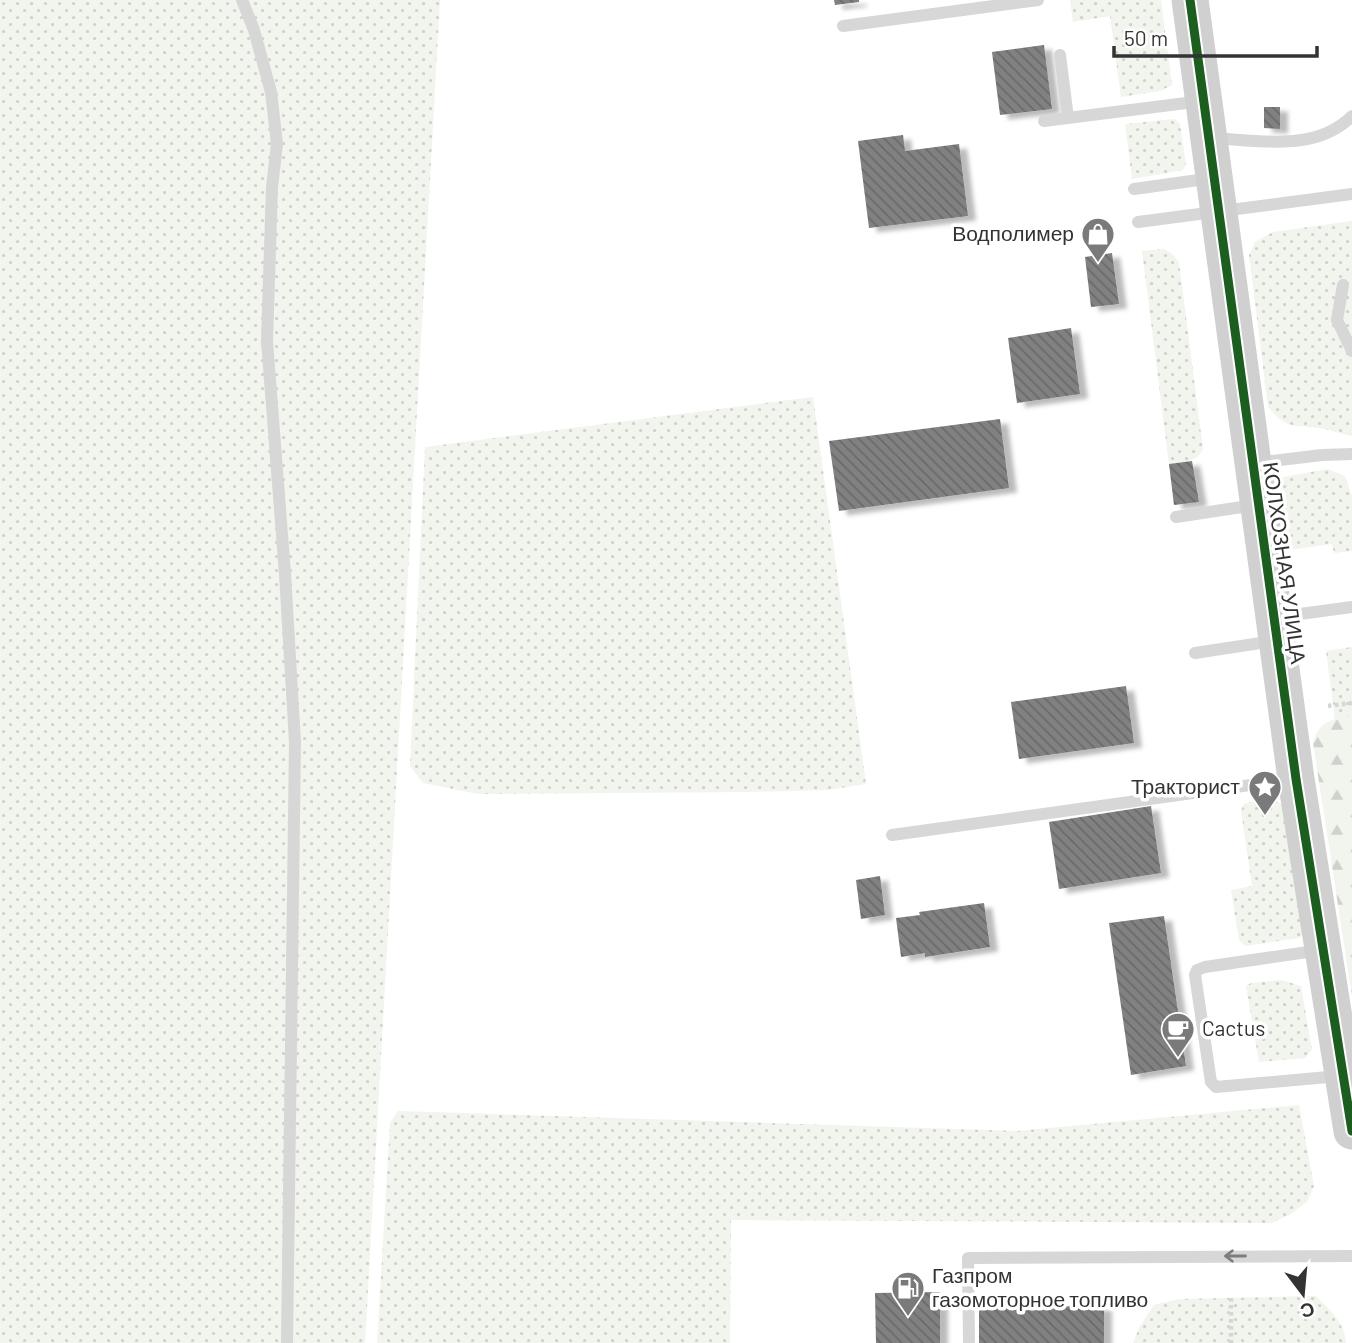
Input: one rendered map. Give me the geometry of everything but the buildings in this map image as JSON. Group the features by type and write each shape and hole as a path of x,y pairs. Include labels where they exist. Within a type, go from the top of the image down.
{"street":[{"name":"КОЛХОЗНАЯ УЛИЦА","path":"1190,0 1296,779 1352,1130"}],"lane":[{"path":"242,0 254,30 271,92 277,145 272,187 267,341 295,742 287,1343"},
{"path":"844,26 1038,0"},
{"path":"1060,55 1068,118"},
{"path":"1044,121 1203,101"},
{"path":"1208,138 1297,142 1331,132 1352,116"},
{"path":"1133,189 1215,195 1352,194"},
{"path":"1138,222 1215,195"},
{"path":"1343,285 1337,320 1352,351"},
{"path":"1252,464 1352,454"},
{"path":"1176,517 1258,505"},
{"path":"1195,653 1352,607"},
{"path":"892,835 1296,779"},
{"path":"1323,950 1197,970 1195,975 1211,1082 1216,1087 1224,1087 1343,1076"},
{"path":"969,1343 968,1258 1352,1256"}],"path":[{"path":"1328,706 1352,703"},
{"path":"1231,1297 1231,1343"}],"green space":[{"path":"0,0 440,0 365,1343 0,1343"},
{"path":"1070,0 1161,0 1172,85 1160,91 1121,97 1110,16 1073,22"},
{"path":"1175,119 1180,124 1186,164 1183,170 1132,179 1125,124"},
{"path":"1352,221 1352,436 1290,425 1268,407 1249,255 1255,242 1273,232"},
{"path":"1164,249 1179,262 1203,449 1193,459 1169,464 1142,251"},
{"path":"813,397 866,784 828,790 478,794 423,783 410,766 425,447"},
{"path":"1328,469 1345,476 1352,496 1352,551 1334,553 1332,544 1282,551 1270,487 1283,477"},
{"path":"1352,647 1352,716 1335,719 1326,651"},
{"path":"1352,716 1352,996 1313,743 1319,730 1327,722"},
{"path":"1260,800 1275,801 1284,806 1303,934 1299,938 1245,946 1239,940 1231,890 1252,886 1241,811 1244,804"},
{"path":"1281,980 1301,986 1312,1050 1305,1058 1259,1062 1246,986 1251,983"},
{"path":"1299,1105 1314,1186 1307,1202 1272,1223 731,1220 730,1343 377,1343 390,1123 398,1111 1017,1131"},
{"path":"1316,1296 1331,1311 1343,1329 1346,1343 1133,1343 1154,1305 1178,1299"}],"cycle path":[{"path":"1190,0 1296,779 1352,1131"}],"place":[{"name":"Водполимер","path":"1098,264"},
{"name":"Тракторист","path":"1265,817"},
{"name":"Cactus","path":"1178,1059"},
{"name":"Газпром газомоторное топливо","path":"908,1318"}]}
